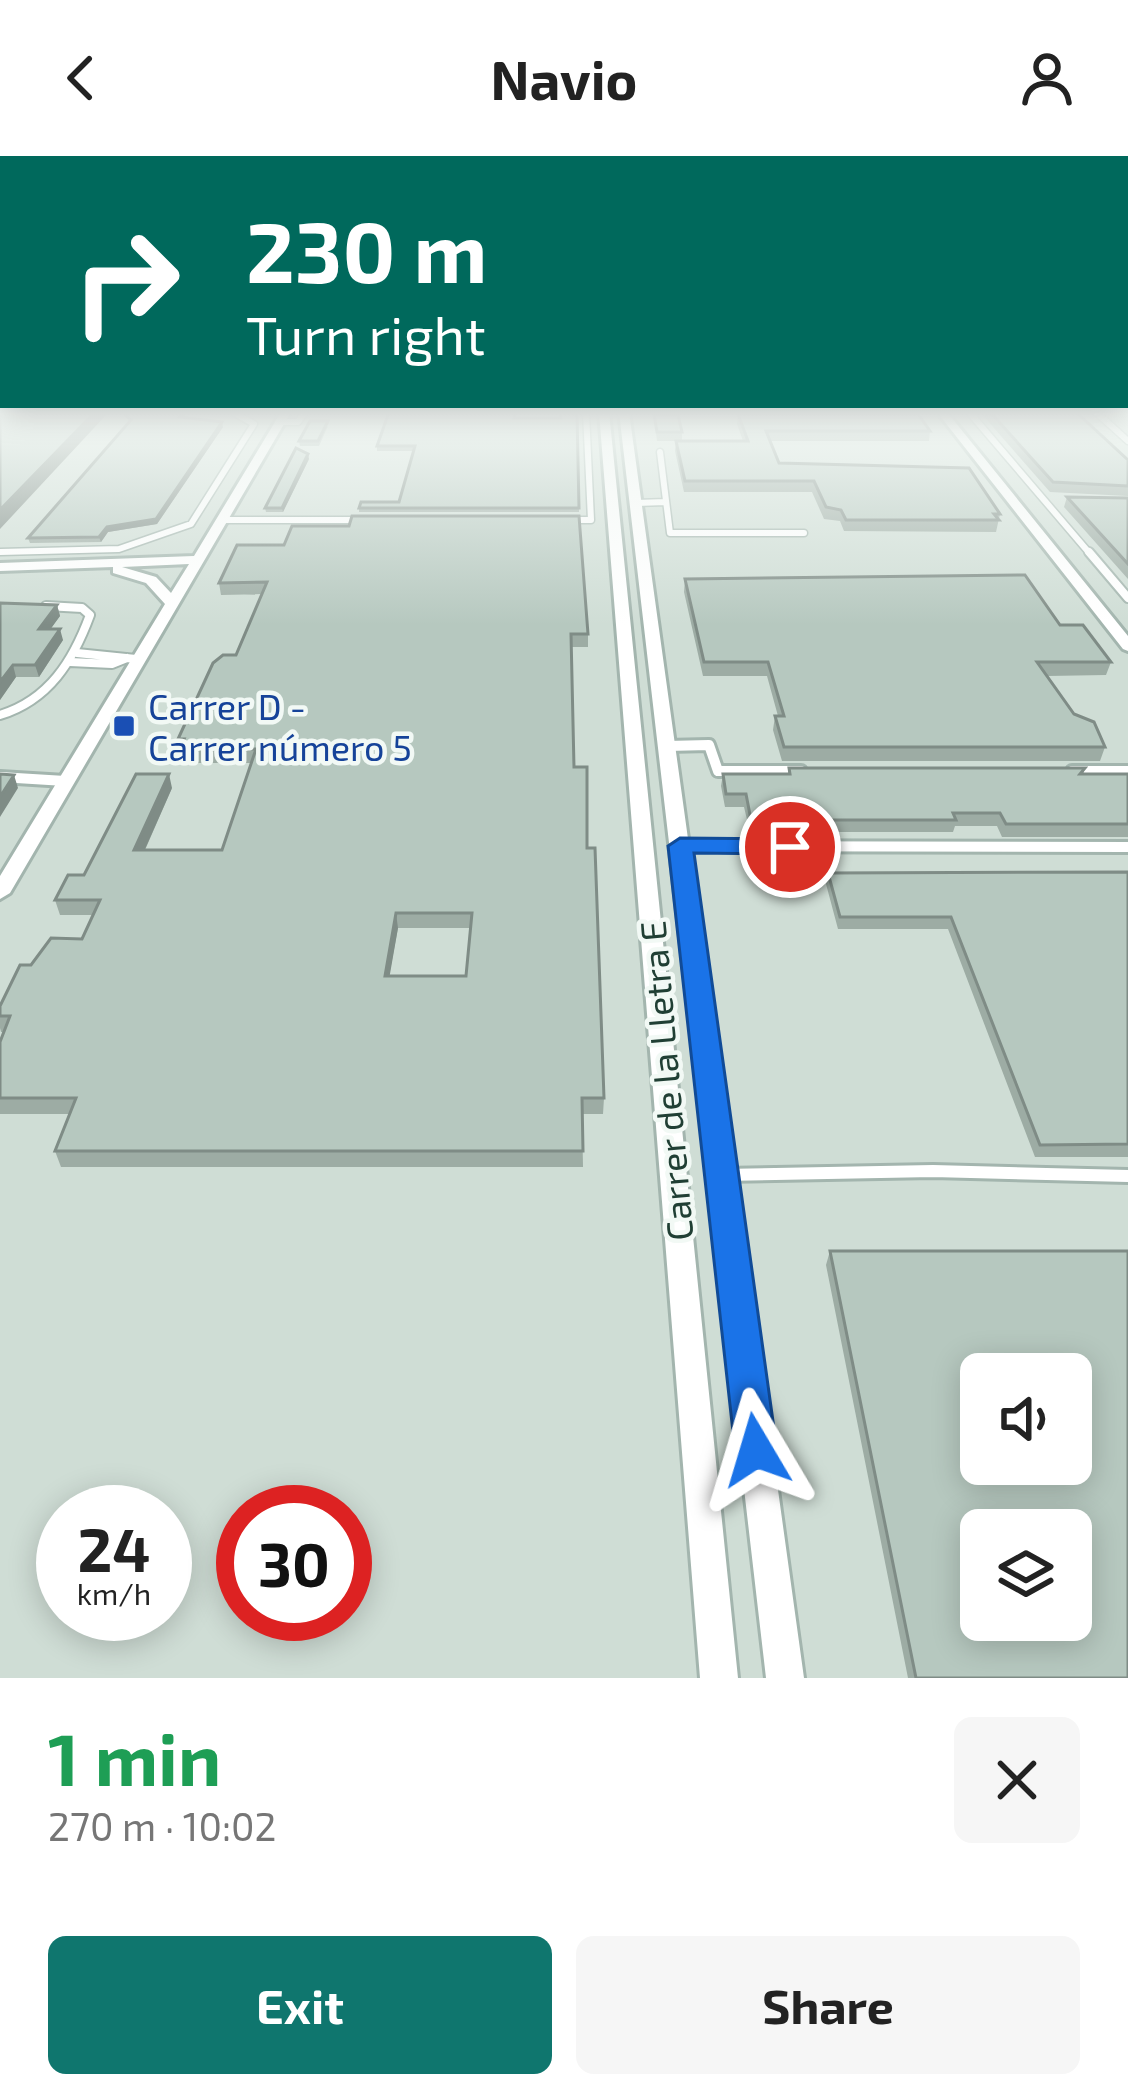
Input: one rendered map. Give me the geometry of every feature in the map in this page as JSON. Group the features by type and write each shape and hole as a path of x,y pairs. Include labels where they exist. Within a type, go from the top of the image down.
{"street":[{"path":"0,893 11,859 65,781 132,658 197,565 243,483"},
{"name":"Carrer de la Lletra E","path":"610,483 719,1678"},
{"name":"Carrer de la Lletra E","path":"633,483 785,1678"},
{"path":"998,483 1128,646"},
{"path":"117,567 178,551 219,525"},
{"path":"0,567 197,565"},
{"path":"117,567 152,580 172,603"}],"lane":[{"path":"0,552 119,549 191,524 217,483"},
{"path":"545,520 591,520 589,483"},
{"path":"664,483 670,533 804,533"},
{"path":"1031,483 1128,598"},
{"path":"1045,499 1066,500"},
{"path":"636,503 666,502"},
{"path":"219,525 383,520"},
{"path":"0,715 29,705 74,658 90,615 82,608 31,606"},
{"path":"74,658 112,664 132,658"},
{"path":"667,746 709,745 718,771 809,771"},
{"path":"1060,771 1128,771"},
{"path":"0,777 65,781"},
{"path":"680,846 1128,847"},
{"path":"721,1175 933,1171 1128,1176"}],"shaded area":[{"path":"0,483 1128,483 1128,1678 0,1678"}],"building":[{"path":"0,483 26,483 0,510"},
{"path":"76,483 180,483 156,519 107,527 99,537 28,538"},
{"path":"278,483 294,483 282,508 265,508"},
{"path":"404,483 578,483 579,508 359,508 361,502 399,502"},
{"path":"815,483 979,483 1000,514 994,514 999,520 846,520 841,510 826,507"},
{"path":"1067,497 1128,498 1128,564"},
{"path":"352,516 579,516 588,634 571,634 574,767 587,767 587,848 595,848 604,1098 582,1098 583,1151 55,1151 76,1098 0,1098 0,1042 10,1016 0,1016 0,1006 20,965 31,965 51,938 82,939 100,900 55,900 68,875 84,875 136,774 169,774 134,850 222,850 256,749 179,749 184,739 178,739 213,663 223,655 236,655 267,582 219,583 237,545 284,545 292,526 349,526","holes":["396,913 472,913 466,976 385,976"]},
{"path":"1025,575 1060,625 1083,625 1111,662 1037,662 1074,714 1094,722 1105,747 784,747 775,716 784,716 768,662 704,662 685,579"},
{"path":"0,603 57,605 39,629 60,629 35,665 13,665 0,682"},
{"path":"789,768 1085,768 1080,774 1128,774 1128,824 1006,824 1000,813 953,813 956,820 751,820 746,794 726,794 723,774 790,774"},
{"path":"0,774 14,775 0,797"},
{"path":"1128,872 1128,1144 1040,1145 951,917 840,917 828,873"},
{"path":"830,1251 1128,1251 1128,1678 916,1678"}],"place":[{"name":"Carrer D - Carrer número 5","path":"124,726"}],"route":[{"path":"756,1450 680,846 790,847"}]}
